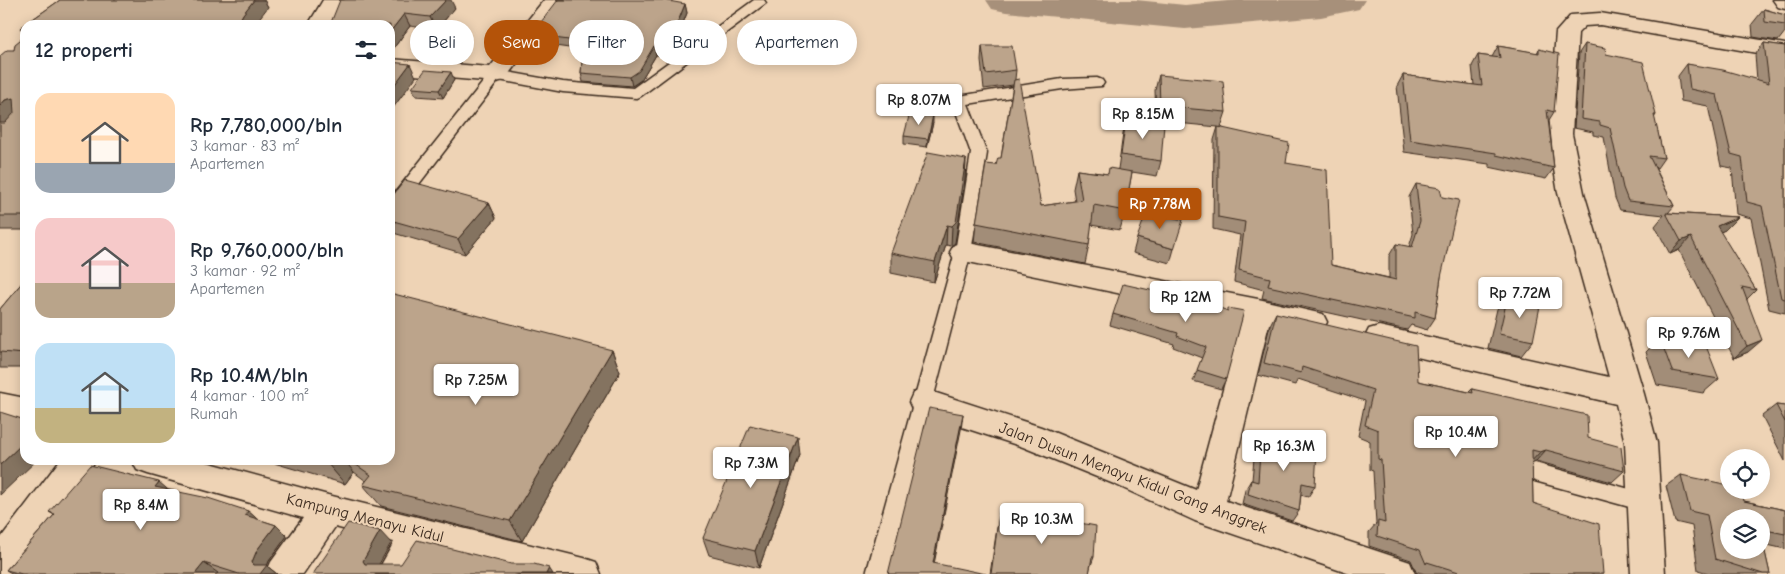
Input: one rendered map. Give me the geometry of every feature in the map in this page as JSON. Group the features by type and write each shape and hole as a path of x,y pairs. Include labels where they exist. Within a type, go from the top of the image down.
{"street":[{"path":"322,20 333,0"},
{"path":"395,66 496,74 555,0"},
{"path":"1648,574 1641,443 1629,394 1571,193 1560,134 1567,32 1579,20 1600,19 1785,51"},
{"path":"963,252 1258,310 1629,394"},
{"path":"1207,510 1258,310"},
{"name":"Jalan Dusun Menayu Kidul Gang Anggrek","path":"924,402 1030,436 1125,474 1207,510 1398,574"},
{"path":"0,406 20,410"},
{"path":"0,566 75,465"},
{"name":"Kampung Menayu Kidul","path":"166,465 328,510 584,574"},
{"path":"284,574 328,510"},
{"path":"393,574 418,532"}],"lane":[{"path":"395,204 496,74 528,82 563,87 636,93 759,3"},
{"path":"877,574 963,252 979,153 959,101 1062,84 1097,83"},
{"path":"1535,472 1644,502"}],"building":[{"path":"60,0 254,0 240,20 31,20"},
{"path":"340,0 446,0 430,17 404,14 395,26 395,20 332,20"},
{"path":"558,0 663,0 685,4 679,20 654,20 654,46 644,63 644,20 569,20 569,40 559,39 559,20 543,20"},
{"path":"1764,9 1785,15 1785,25 1765,22"},
{"path":"20,40 20,216 0,216 0,123 5,123 14,113 13,98 5,100 0,106 0,56 7,50 14,50 15,44"},
{"path":"1764,43 1785,46 1785,299 1781,298 1762,206 1747,202 1742,157 1731,154 1717,95 1690,89 1687,64 1723,70 1769,83"},
{"path":"1585,44 1605,48 1606,54 1643,62 1664,158 1649,156 1674,206 1628,201 1623,188 1610,128 1600,125 1600,122 1581,119"},
{"path":"982,46 1012,46 1016,70 986,74"},
{"path":"1498,46 1539,53 1539,49 1559,54 1554,112 1547,110 1554,168 1496,155 1496,153 1410,140 1403,75 1482,86 1478,55 1500,58"},
{"path":"395,62 410,64 395,84"},
{"path":"582,65 643,65 639,71 630,77 581,73"},
{"path":"425,70 451,72 439,90 412,88"},
{"path":"1159,75 1223,81 1226,112 1160,106"},
{"path":"1019,79 1041,206 1082,200 1077,170 1108,174 1109,168 1132,172 1125,211 1094,205 1089,245 976,223 986,164 996,165 998,158 1001,158 1014,80"},
{"path":"910,112 933,115 928,139 904,136"},
{"path":"1126,119 1164,124 1161,161 1121,155"},
{"path":"1218,127 1289,143 1286,163 1327,170 1331,265 1396,280 1396,244 1412,247 1420,221 1416,184 1440,188 1442,197 1459,200 1441,277 1435,318 1415,312 1415,318 1268,286 1270,278 1239,270 1245,222 1218,217"},
{"path":"928,152 966,159 956,222 952,226 947,225 935,262 891,253"},
{"path":"405,180 489,203 458,239 395,221 395,193"},
{"path":"1147,211 1183,220 1174,249 1137,238"},
{"path":"1666,213 1738,217 1717,226 1756,290 1742,287 1762,340 1747,346 1691,237 1681,241"},
{"path":"1123,284 1204,302 1228,311 1228,308 1244,311 1226,379 1197,370 1206,347 1177,336 1178,333 1113,314"},
{"path":"20,285 20,354 0,352 0,309"},
{"path":"395,294 612,350 510,521 363,485 371,475 356,465 395,465"},
{"path":"1508,295 1540,306 1533,341 1499,334"},
{"path":"1276,313 1416,346 1418,381 1473,393 1472,389 1587,415 1588,438 1621,447 1624,471 1546,450 1540,452 1532,450 1533,503 1599,524 1603,574 1465,574 1427,562 1426,564 1420,550 1377,536 1378,521 1385,523 1381,460 1378,459 1378,430 1365,425 1373,390 1302,367 1301,373 1264,363"},
{"path":"1660,338 1706,346 1719,379 1672,371"},
{"path":"1776,405 1785,406 1785,422"},
{"path":"929,408 963,414 933,563 986,574 888,574"},
{"path":"0,412 20,418 20,446 0,465"},
{"path":"750,425 798,437 755,551 703,538"},
{"path":"1261,436 1317,450 1315,486 1302,483 1299,511 1248,494 1251,480 1258,482"},
{"path":"90,465 159,482 155,487 208,498 248,511 245,515 276,525 257,550 252,562 253,565 267,565 260,574 239,574 204,563 195,574 22,574 6,570 55,514 49,512"},
{"path":"1681,475 1720,483 1720,499 1743,499 1744,501 1785,510 1785,534 1770,531 1770,509 1720,509 1720,559 1767,559 1770,574 1763,574 1715,559 1707,515 1690,511"},
{"path":"1000,508 1096,526 1094,557 1092,557 1089,574 991,574"},
{"path":"348,523 380,531 363,561 365,564 401,564 417,540 511,564 534,564 549,568 546,574 313,574"}],"waterway":[{"path":"1006,0 1185,17 1321,5 1345,0"}]}
